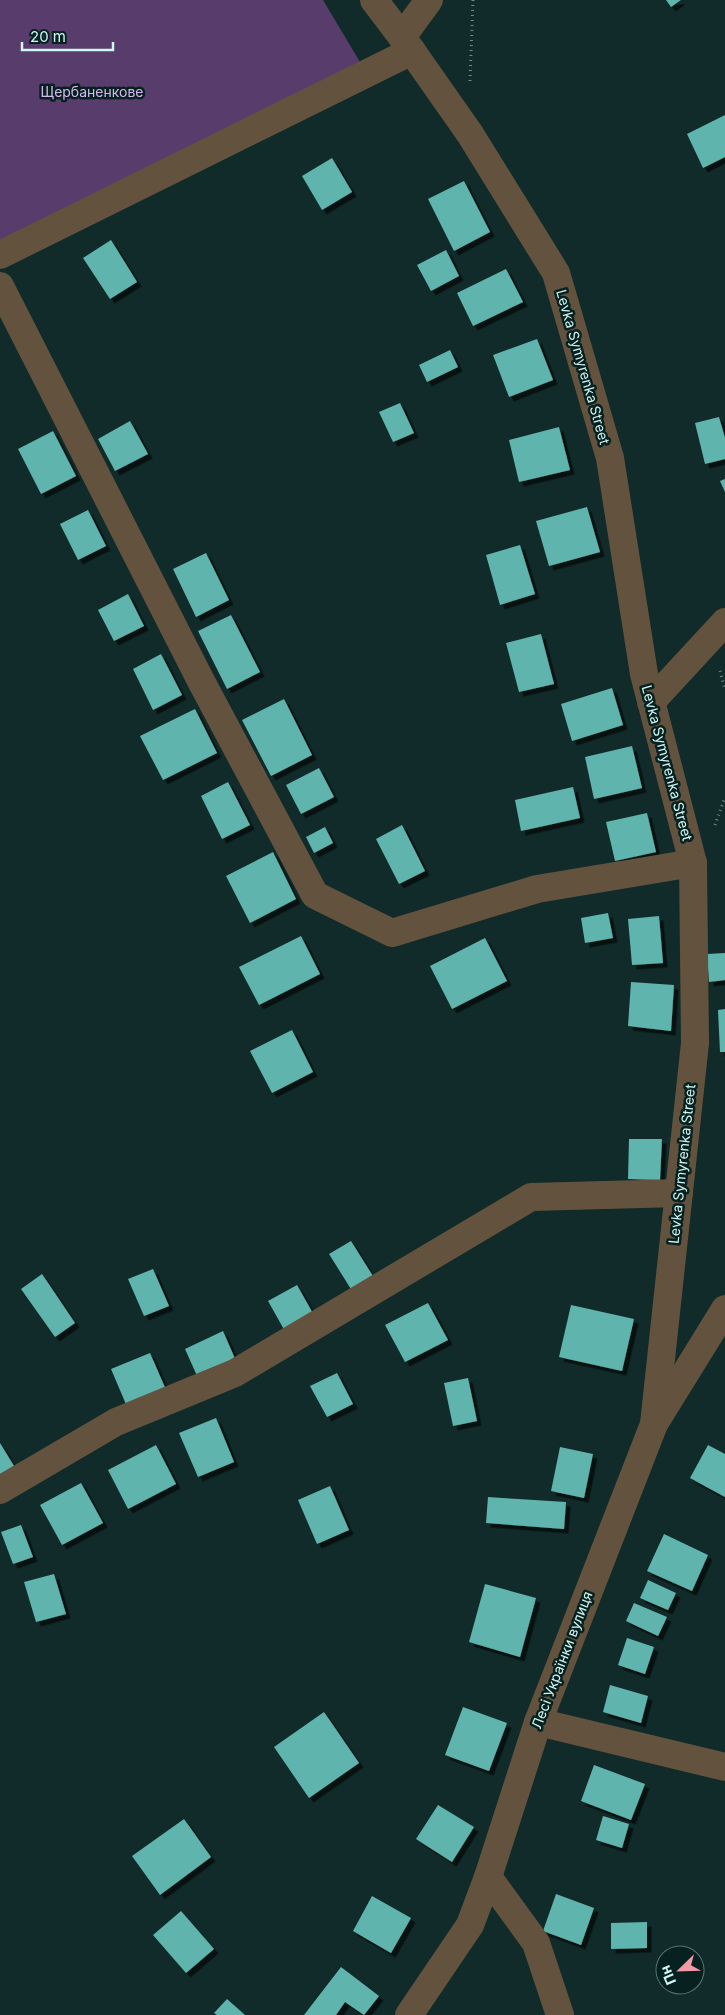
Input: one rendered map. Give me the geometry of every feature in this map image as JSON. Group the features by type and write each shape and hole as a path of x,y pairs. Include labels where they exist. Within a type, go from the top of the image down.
{"street":[{"name":"Levka Symyrenka Street","path":"374,0 470,134 556,273 610,458 644,674 693,863 695,1043 654,1424"},
{"path":"0,255 407,44 428,0"},
{"path":"0,286 201,682 315,895 392,933 537,889 693,863"},
{"path":"650,702 725,622"},
{"path":"0,1490 116,1422 235,1373 531,1197 679,1193"},
{"name":"Лесі Українки вулиця","path":"409,2015 470,1925 488,1878 538,1722 654,1424 725,1308"},
{"path":"538,1722 725,1767"},
{"path":"488,1878 536,1943 560,2015"}],"path":[{"path":"470,82 473,0"}],"green space":[{"name":"Щербаненкове","path":"0,0 323,0 360,62 0,242"}],"building":[{"path":"666,0 681,0 671,7"},
{"path":"725,115 725,157 703,168 687,134"},
{"path":"332,158 352,192 322,210 302,176"},
{"path":"464,181 490,232 454,251 428,199"},
{"path":"111,240 137,282 110,299 83,258"},
{"path":"446,250 459,276 431,291 417,265"},
{"path":"506,269 523,302 473,326 457,293"},
{"path":"537,339 553,380 509,397 493,355"},
{"path":"450,350 458,367 427,382 419,365"},
{"path":"400,403 414,433 393,442 379,412"},
{"path":"719,417 725,438 725,459 705,464 695,423"},
{"path":"130,421 148,454 115,471 98,439"},
{"path":"559,427 570,470 519,482 509,440"},
{"path":"53,431 76,476 41,494 18,449"},
{"path":"725,479 725,492 720,481"},
{"path":"587,507 600,552 549,566 536,521"},
{"path":"88,510 106,546 78,560 60,524"},
{"path":"520,545 535,594 500,605 486,555"},
{"path":"206,553 229,600 196,617 173,569"},
{"path":"128,594 144,626 114,641 98,610"},
{"path":"231,615 260,672 227,689 198,631"},
{"path":"541,634 554,684 519,692 506,643"},
{"path":"161,654 182,695 153,710 133,669"},
{"path":"612,688 623,725 572,741 561,704"},
{"path":"284,699 312,755 271,776 242,720"},
{"path":"195,709 217,753 163,780 140,736"},
{"path":"632,746 642,788 594,799 585,757"},
{"path":"319,768 334,797 301,814 286,785"},
{"path":"228,782 250,825 222,839 201,796"},
{"path":"573,787 580,818 521,831 515,800"},
{"path":"647,813 656,852 615,861 606,822"},
{"path":"402,825 425,871 399,884 376,839"},
{"path":"325,827 333,843 314,853 306,837"},
{"path":"273,852 296,899 250,923 226,876"},
{"path":"608,913 613,938 585,943 581,918"},
{"path":"659,916 663,963 632,965 628,919"},
{"path":"301,936 320,974 259,1005 239,967"},
{"path":"485,938 507,981 452,1009 430,966"},
{"path":"725,953 725,980 709,982 707,954"},
{"path":"631,982 674,985 671,1031 628,1026"},
{"path":"725,1009 725,1052 720,1052 718,1010"},
{"path":"292,1030 313,1072 272,1093 250,1051"},
{"path":"629,1139 662,1139 660,1180 628,1179"},
{"path":"351,1241 376,1281 354,1294 329,1254"},
{"path":"153,1269 169,1306 144,1316 128,1279"},
{"path":"42,1274 75,1323 55,1337 21,1289"},
{"path":"297,1285 315,1317 286,1333 268,1301"},
{"path":"428,1303 448,1340 405,1362 385,1325"},
{"path":"571,1305 634,1319 622,1371 559,1357"},
{"path":"223,1331 236,1361 198,1378 185,1349"},
{"path":"150,1353 167,1392 128,1409 111,1369"},
{"path":"337,1373 353,1404 327,1417 310,1386"},
{"path":"468,1378 477,1421 453,1426 444,1383"},
{"path":"216,1418 234,1462 198,1477 179,1433"},
{"path":"0,1443 14,1466 0,1475"},
{"path":"156,1445 176,1484 128,1509 108,1470"},
{"path":"708,1445 725,1454 725,1497 690,1478"},
{"path":"560,1447 593,1454 584,1498 551,1491"},
{"path":"81,1483 103,1523 62,1545 40,1505"},
{"path":"330,1486 349,1530 317,1544 298,1500"},
{"path":"488,1497 566,1502 564,1529 486,1523"},
{"path":"21,1525 33,1557 13,1564 1,1532"},
{"path":"664,1534 708,1555 692,1591 647,1571"},
{"path":"54,1574 66,1614 36,1622 24,1582"},
{"path":"648,1580 676,1593 668,1610 640,1598"},
{"path":"485,1584 536,1598 520,1657 469,1642"},
{"path":"634,1603 667,1617 658,1636 626,1621"},
{"path":"627,1638 654,1647 645,1674 618,1665"},
{"path":"610,1685 648,1696 641,1723 603,1712"},
{"path":"463,1707 507,1723 489,1771 445,1755"},
{"path":"324,1712 359,1763 309,1798 274,1747"},
{"path":"594,1765 645,1784 631,1820 581,1801"},
{"path":"438,1805 474,1827 452,1862 416,1839"},
{"path":"603,1816 629,1824 622,1848 596,1840"},
{"path":"184,1819 211,1857 160,1895 132,1856"},
{"path":"556,1894 594,1908 581,1945 543,1931"},
{"path":"372,1896 411,1918 391,1953 353,1931"},
{"path":"181,1911 214,1949 186,1973 153,1935"},
{"path":"647,1922 647,1948 611,1949 611,1923"},
{"path":"341,1967 379,1996 364,2015 345,2002 336,2015 304,2015"},
{"path":"227,1999 245,2015 217,2015 214,2013"}]}
